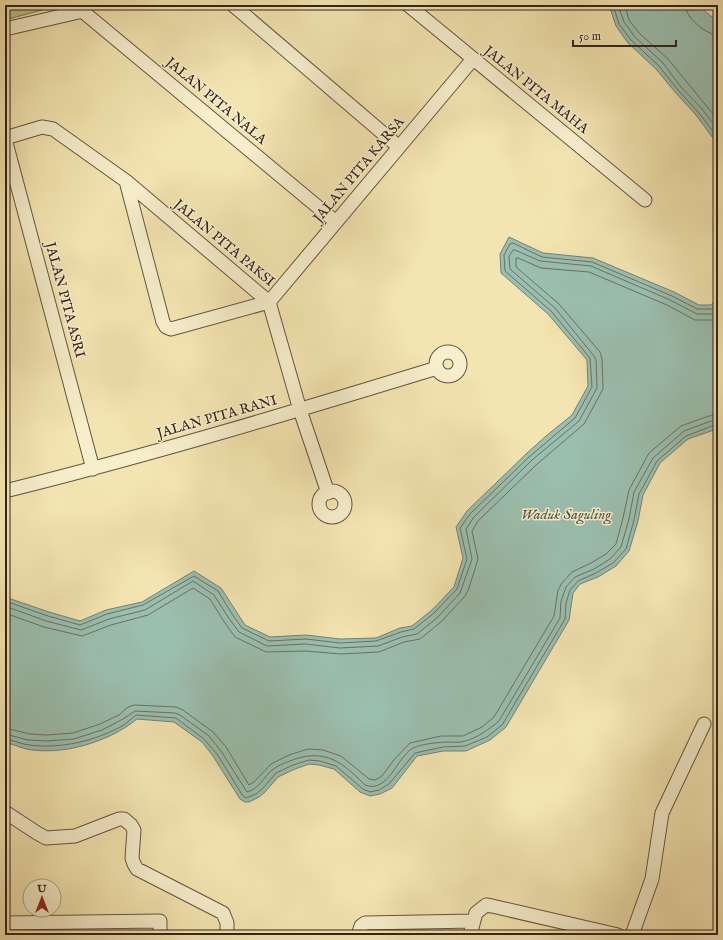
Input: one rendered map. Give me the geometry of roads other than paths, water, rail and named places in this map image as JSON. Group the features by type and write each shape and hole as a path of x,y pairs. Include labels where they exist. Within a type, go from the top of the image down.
{"street":[{"path":"233,5 399,147"},
{"name":"JALAN PITA MAHA","path":"408,5 645,200"},
{"path":"5,29 82,7"},
{"name":"JALAN PITA NALA","path":"82,7 336,222"},
{"name":"JALAN PITA KARSA","path":"269,302 473,59"},
{"name":"JALAN PITA PAKSI","path":"5,138 42,126 53,129 126,181 269,302"},
{"name":"JALAN PITA ASRI","path":"5,138 94,469"},
{"name":"JALAN PITA PAKSI","path":"126,181 163,322 166,327 171,329 269,302"},
{"path":"269,302 300,410 328,493"},
{"name":"JALAN PITA RANI","path":"5,491 94,469 300,410 437,368"},
{"path":"632,935 652,879 662,813 704,724"},
{"path":"5,812 46,838 75,836 120,819 127,821 134,830 132,858 137,868 223,913 227,922 227,935"},
{"path":"470,935 476,913 486,905 618,935"},
{"path":"5,923 160,921 160,935"},
{"path":"358,935 361,926 365,923 474,921"}],"water":[{"path":"609,5 698,5 718,22 718,145 696,115 656,69 628,43 616,26"},
{"name":"Waduk Saguling","path":"509,237 543,253 593,258 674,292 699,305 711,305 718,299 718,430 688,439 660,463 643,495 638,521 629,551 616,566 598,577 580,584 573,593 569,620 506,727 490,740 466,751 443,751 417,756 392,788 380,794 370,796 360,792 334,769 309,764 278,777 265,792 249,802 245,802 240,799 213,756 202,742 174,722 137,719 113,734 70,749 40,751 26,749 5,742 5,597 80,621 106,610 142,602 194,571 221,588 245,625 270,637 306,635 340,639 376,638 400,628 412,626 432,610 454,587 463,558 456,527 467,511 526,454 572,415 588,386 587,360 548,314 501,273 500,254"}]}
